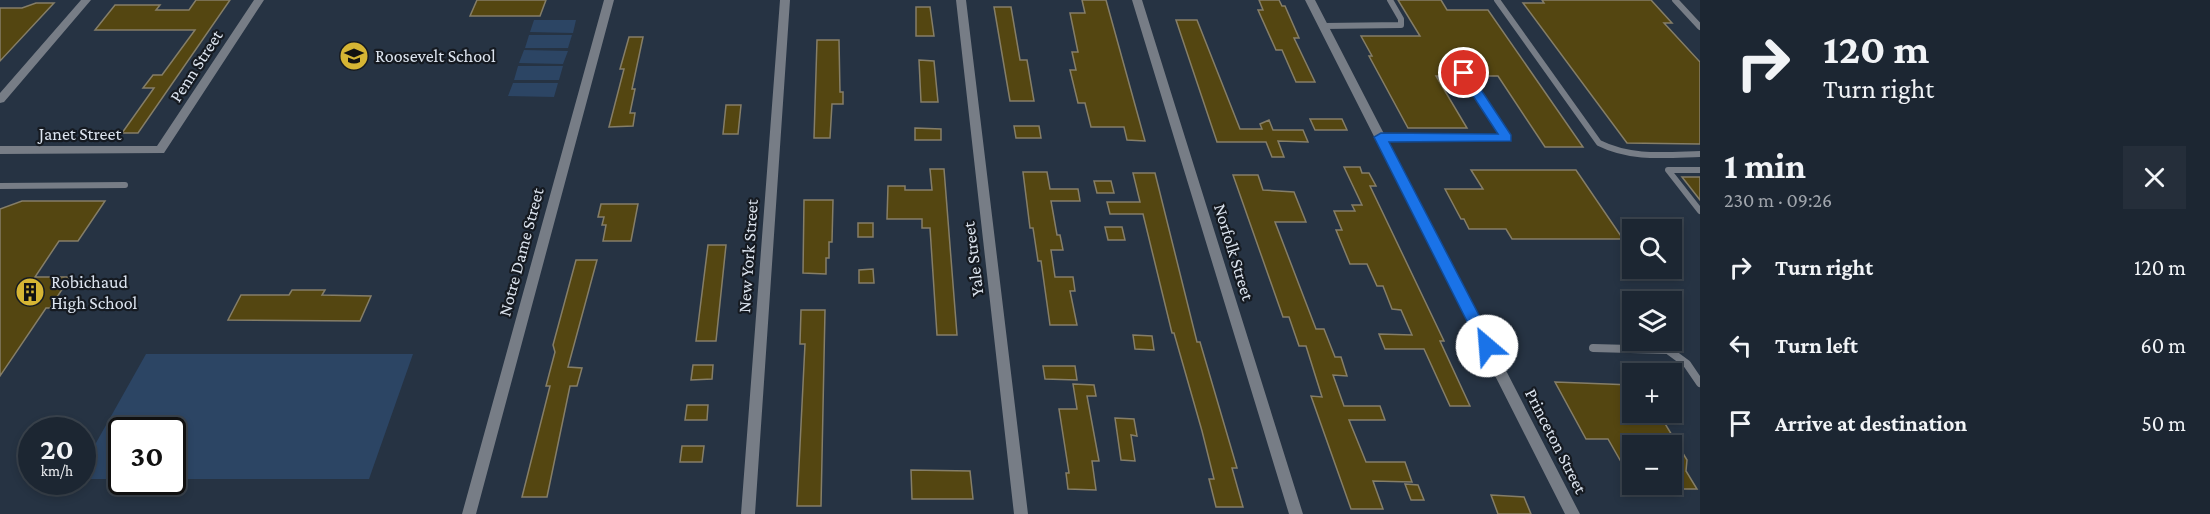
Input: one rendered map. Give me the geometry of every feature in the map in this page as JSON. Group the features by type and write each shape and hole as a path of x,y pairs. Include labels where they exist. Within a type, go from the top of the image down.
{"street":[{"path":"0,100 86,0"},
{"name":"Penn Street","path":"160,150 258,0"},
{"name":"Notre Dame Street","path":"469,514 609,0"},
{"name":"New York Street","path":"748,514 785,0"},
{"name":"Yale Street","path":"961,0 1021,514"},
{"name":"Norfolk Street","path":"1137,0 1296,514"},
{"name":"Princeton Street","path":"1310,0 1573,514"},
{"name":"Janet Street","path":"0,150 160,150"}],"lane":[{"path":"1324,26 1401,25 1401,19 1390,0"},
{"path":"1497,0 1599,143 1623,153 1700,154"},
{"path":"1675,0 1700,27"},
{"path":"1381,137 1507,138 1453,57"},
{"path":"1700,170 1668,170 1700,211"},
{"path":"0,186 125,185"},
{"path":"1593,348 1668,350 1687,364 1700,383"}],"shaded area":[{"path":"534,20 576,20 573,33 530,32"},
{"path":"529,35 572,35 568,48 525,48"},
{"path":"524,50 568,51 563,64 519,63"},
{"path":"518,66 563,66 559,80 514,80"},
{"path":"513,83 558,83 554,97 508,96"},
{"path":"146,354 413,354 369,479 186,479 186,417 111,417"},
{"path":"108,422 108,479 96,479 96,443"}],"building":[{"path":"196,0 230,0 138,133 122,133 154,88 143,88 153,75 162,75 195,30 95,30 115,5 160,5 156,10 189,10"},
{"path":"477,0 546,0 540,16 470,16"},
{"path":"1082,0 1106,0 1145,141 1127,140 1124,127 1091,127 1085,103 1078,103 1070,70 1076,70 1072,52 1078,52 1070,13 1085,13"},
{"path":"1259,0 1279,0 1282,6 1285,6 1299,38 1294,38 1315,82 1296,82 1282,50 1276,50 1258,10 1263,10"},
{"path":"1398,0 1441,0 1447,10 1488,10 1583,147 1545,147 1498,76 1472,76 1457,54 1453,52 1448,58 1459,76 1436,76 1467,128 1408,128 1369,56 1372,56 1361,36 1420,36"},
{"path":"1542,0 1651,0 1672,23 1664,23 1700,62 1700,144 1627,143 1523,3 1544,3"},
{"path":"36,3 54,3 0,61 0,8 22,8"},
{"path":"916,7 930,7 934,36 916,36"},
{"path":"994,7 1011,7 1020,60 1027,60 1034,101 1010,101"},
{"path":"1176,20 1197,20 1240,129 1262,129 1260,124 1269,120 1273,130 1303,130 1308,142 1278,141 1284,157 1272,157 1266,142 1217,142"},
{"path":"629,37 643,37 632,89 635,89 630,113 635,113 633,126 609,127 624,69 620,69"},
{"path":"817,40 839,40 840,92 843,92 843,104 832,104 830,138 814,138"},
{"path":"919,60 934,61 938,102 921,102"},
{"path":"726,105 741,105 738,134 723,134"},
{"path":"1310,119 1342,119 1347,130 1315,130"},
{"path":"1014,126 1039,126 1041,138 1016,138"},
{"path":"915,128 941,129 941,140 915,140"},
{"path":"1344,167 1360,167 1362,173 1369,173 1376,186 1370,186 1444,341 1440,341 1470,406 1450,406 1424,349 1385,349 1379,334 1412,335 1401,310 1392,309 1383,286 1377,286 1367,264 1350,264 1336,230 1342,230 1334,211 1355,211 1352,205 1362,205"},
{"path":"930,169 944,169 957,335 937,335 930,228 922,228 922,219 887,219 888,186 905,186 905,190 932,190"},
{"path":"1471,170 1576,170 1622,239 1512,239 1506,229 1469,229 1445,189 1483,189"},
{"path":"1023,172 1047,172 1050,189 1078,189 1080,201 1051,201 1057,235 1060,235 1063,250 1051,250 1055,277 1073,277 1075,291 1070,291 1077,325 1050,325 1041,261 1038,261 1033,228 1030,228"},
{"path":"1133,173 1155,173 1197,342 1200,342 1237,468 1232,468 1243,507 1216,507 1209,479 1214,479 1174,333 1172,333 1143,214 1110,214 1107,202 1140,202"},
{"path":"1233,175 1258,175 1263,190 1294,192 1306,222 1275,222 1316,329 1324,329 1335,357 1341,357 1347,376 1333,375 1344,406 1380,406 1385,420 1349,420 1366,462 1405,462 1412,482 1373,481 1383,509 1351,509 1311,396 1322,397 1306,346 1299,346 1289,317 1283,317"},
{"path":"1682,177 1700,177 1700,200"},
{"path":"1094,181 1111,181 1114,193 1097,193"},
{"path":"804,200 833,200 832,242 829,242 829,258 826,258 826,274 803,273"},
{"name":"Robichaud High School","path":"22,201 105,201 78,241 59,241 35,277 70,277 0,376 0,209"},
{"path":"601,204 638,204 631,241 603,241 606,225 602,225 604,217 598,217"},
{"path":"858,223 873,223 873,237 858,237"},
{"path":"1105,227 1122,227 1125,240 1108,240"},
{"path":"708,245 726,245 716,341 696,341"},
{"path":"576,260 597,260 568,367 582,368 577,386 570,386 547,497 522,497 550,386 546,386 555,352 553,345"},
{"path":"873,269 874,283 859,283 859,270"},
{"path":"292,290 325,290 322,295 371,296 360,321 228,320 241,295 289,295"},
{"path":"801,310 825,310 821,506 797,506 805,344 800,344"},
{"path":"1133,335 1152,336 1154,350 1135,349"},
{"path":"693,365 713,365 712,379 691,380"},
{"path":"1043,366 1075,366 1077,380 1045,379"},
{"path":"1555,382 1622,385 1622,423 1665,423 1672,435 1622,435 1622,464 1608,439 1586,439"},
{"path":"1073,384 1094,385 1096,396 1087,396 1099,461 1092,461 1096,490 1068,489 1066,473 1069,473 1059,409 1077,409"},
{"path":"687,405 708,405 707,420 685,420"},
{"path":"1115,418 1134,419 1137,436 1131,435 1135,461 1121,460"},
{"path":"682,446 704,446 702,462 680,462"},
{"path":"1682,452 1687,460 1686,471 1697,489 1682,489"},
{"path":"911,470 970,471 973,499 912,499"},
{"path":"1405,484 1418,485 1424,500 1411,500"},
{"path":"1491,495 1524,497 1531,514 1498,514"}],"place":[{"name":"Roosevelt School","path":"354,56"},
{"name":"Robichaud High School","path":"30,292"}],"route":[{"path":"1464,73 1507,138 1381,137 1487,346"}]}
